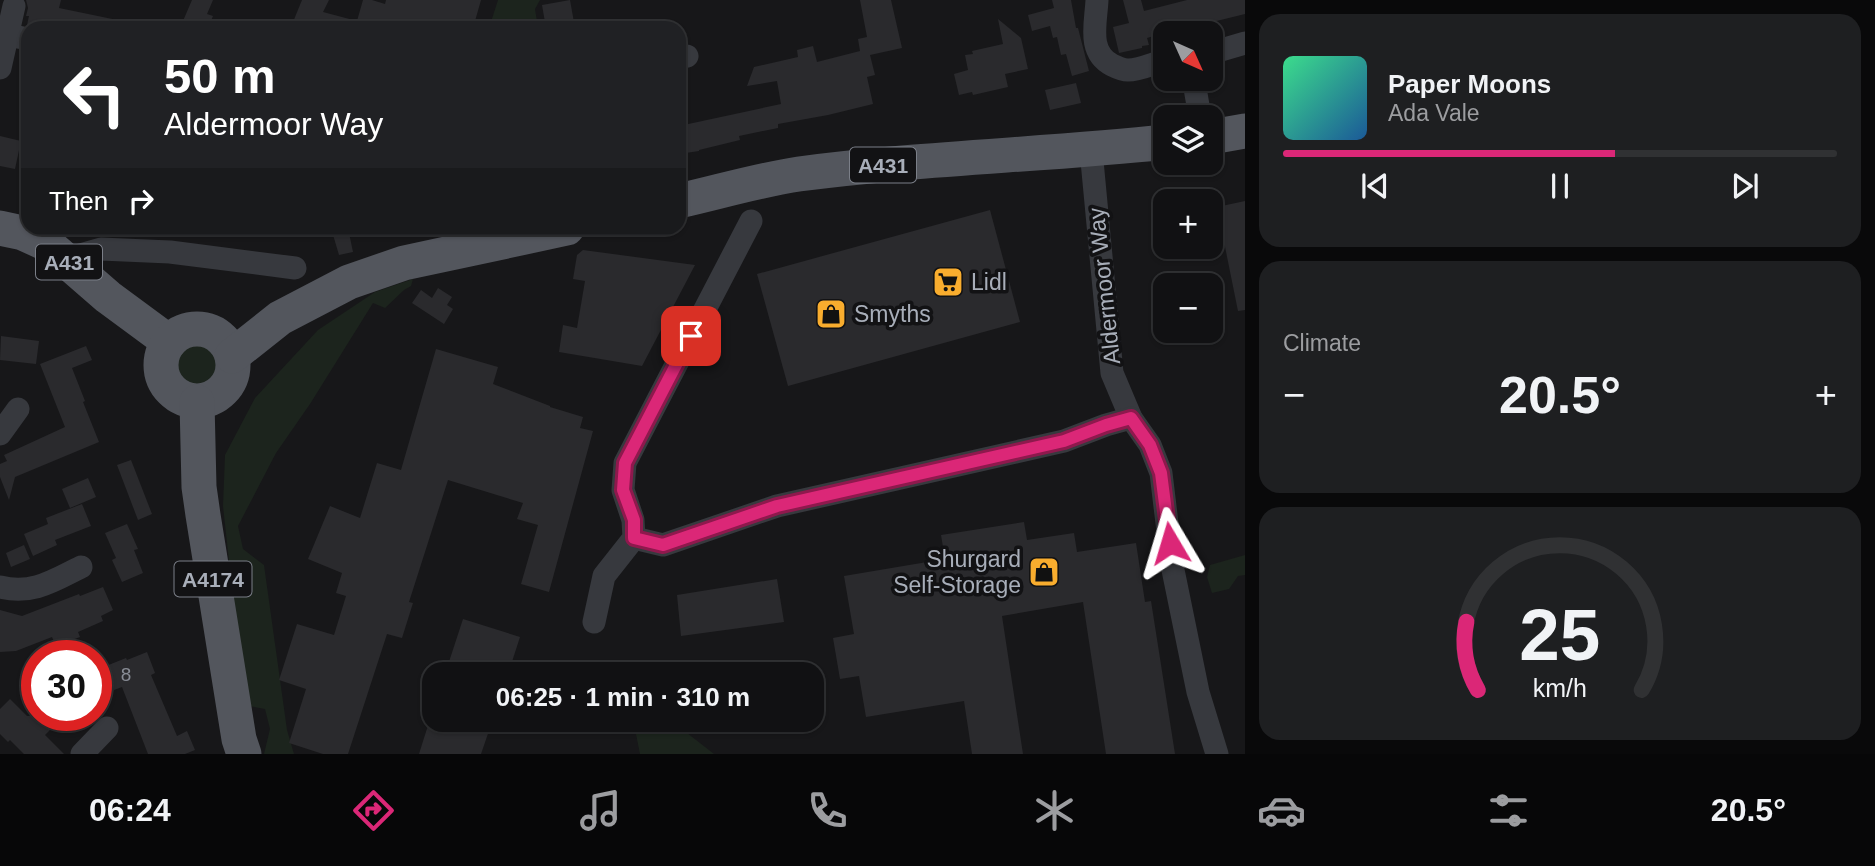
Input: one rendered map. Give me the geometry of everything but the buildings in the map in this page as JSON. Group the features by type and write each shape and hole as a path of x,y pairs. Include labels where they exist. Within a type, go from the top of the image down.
{"main road":[{"path":"1223,135 1245,131"},
{"name":"A431","path":"686,199 796,175 918,161 1153,143"},
{"name":"A431","path":"0,229 21,233"},
{"name":"A431","path":"27,235 47,244 108,297 169,342"},
{"path":"232,356 280,318 349,282 404,263 533,235"},
{"path":"202,329 216,334 226,343 233,365 230,380 222,391 197,402 174,393 165,382 160,369 162,355 169,342 187,330 202,329"},
{"name":"A4174","path":"197,402 199,487 239,739 244,754"}],"street":[{"path":"1097,0 1094,36 1096,49 1108,63 1127,70 1153,63"},
{"path":"0,68 18,37 14,6"},
{"path":"1223,49 1245,43"},
{"name":"Aldermoor Way","path":"1091,150 1112,373 1131,418 1150,445 1161,473 1172,565 1182,616 1198,692 1217,754"},
{"path":"594,622 604,576 634,538 634,520 623,490 625,463 751,221"},
{"path":"66,259 102,249 170,252 295,268"},
{"path":"0,434 18,409"},
{"path":"634,538 663,545 777,506 1064,441 1131,418"},
{"path":"0,587 14,590 39,587 81,567"},
{"path":"82,754 104,731"}],"shaded area":[{"path":"498,0 540,0 535,9 537,21 491,21"},
{"path":"413,279 411,286 385,308 373,303 276,453 238,526 243,549 264,565 287,730 294,754 264,754 270,729 265,709 249,706 221,581 229,561 223,506 225,455 255,398 318,330 375,292"},
{"path":"192,337 202,337 217,345 223,354 223,376 217,385 202,393 192,393 174,381 169,370 169,360 181,342"},
{"path":"1245,555 1245,575 1238,576 1229,589 1212,593 1207,577 1210,565"},
{"path":"636,732 686,732 714,754 640,754"}],"place":[{"name":"Lidl","path":"948,282"},
{"name":"Smyths","path":"831,314"},
{"name":"Shurgard Self-Storage","path":"1044,572"}],"route":[{"path":"691,336 625,463 623,490 634,520 634,538 663,545 777,506 1064,441 1131,418 1150,445 1161,473 1170,543"}]}
